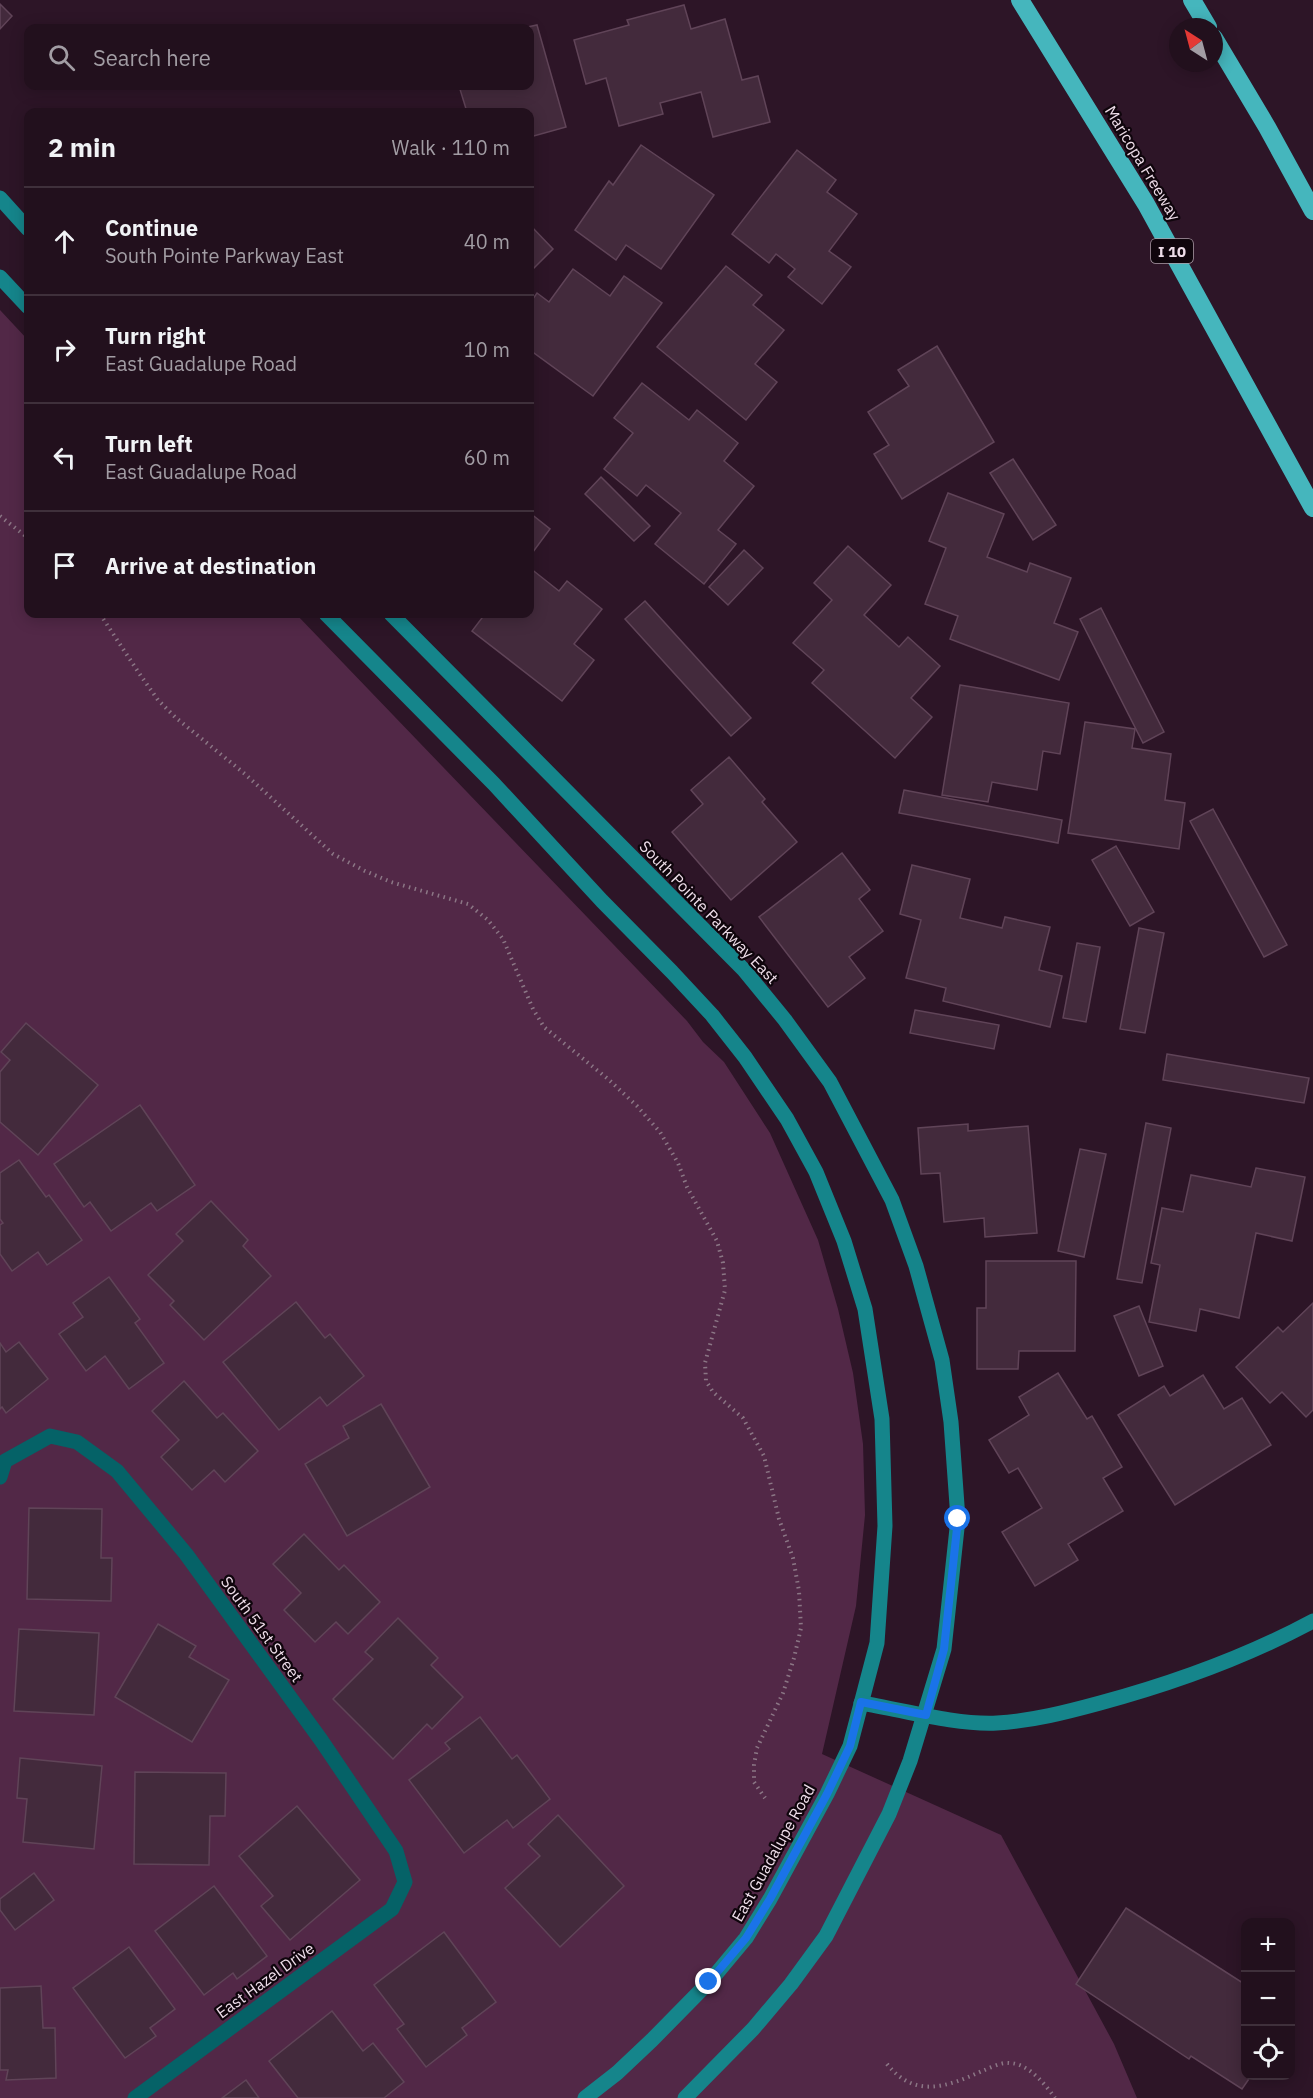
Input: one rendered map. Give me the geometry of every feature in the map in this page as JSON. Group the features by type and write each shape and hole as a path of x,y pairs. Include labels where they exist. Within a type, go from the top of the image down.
{"highway":[{"name":"Maricopa Freeway","path":"1020,0 1146,204 1313,508"},
{"path":"1191,0 1202,18"},
{"path":"1223,53 1313,211"}],"main road":[{"path":"0,198 24,225"},
{"path":"0,277 24,303"},
{"path":"330,618 494,784 712,1015 745,1057 787,1119 816,1172 844,1241 865,1309 882,1419 885,1526 877,1643 861,1702 970,1722 996,1723 1036,1718 1132,1695 1189,1676 1271,1643 1313,1621"},
{"name":"South Pointe Parkway East","path":"395,618 744,970 785,1020 830,1082 892,1200 916,1266 942,1360 951,1422 958,1519 944,1649 926,1715"},
{"name":"East Guadalupe Road","path":"585,2098 617,2073 711,1980 746,1938 827,1794 850,1746 861,1702"},
{"path":"685,2098 753,2029 791,1984 826,1936 890,1814 926,1715"}],"street":[{"name":"South 51st Street","path":"0,1477 5,1461 50,1436 76,1442 117,1471 186,1554 321,1740 396,1851 405,1882"},
{"name":"East Hazel Drive","path":"135,2098 392,1909 405,1882"}],"path":[{"path":"0,516 24,535"},
{"path":"103,618 158,700 175,717 245,774 333,854 391,882 468,904 488,920 503,939 533,1009 544,1027 608,1078 638,1106 660,1132 678,1163 687,1187 717,1241 723,1263 725,1290 705,1363 706,1381 714,1392 743,1419 764,1456 779,1519 793,1558 799,1590 801,1628 794,1658 783,1693 757,1748 754,1766 754,1782 765,1798"},
{"path":"887,2064 895,2077 910,2088 927,2092 949,2086 990,2067 1009,2063 1028,2069 1055,2098"}],"shaded area":[{"path":"0,310 24,336 24,618 300,618 687,1021 703,1042 724,1062 770,1133 818,1240 853,1373 863,1444 865,1515 856,1606 822,1754 1001,1835 1114,2044 1137,2098 0,2098"}],"building":[{"path":"0,4 12,16 0,29"},
{"path":"684,5 691,29 725,19 742,80 758,76 770,122 713,137 701,92 660,103 663,114 619,126 606,78 586,84 574,40 629,25 627,20"},
{"path":"537,25 566,127 534,136 534,108 466,108 460,90 534,90 534,26"},
{"path":"641,145 714,195 661,269 626,245 616,260 575,230 609,181 613,185"},
{"path":"797,150 836,180 827,192 857,214 829,251 851,267 822,304 788,277 795,269 776,254 769,263 732,234"},
{"path":"534,229 553,249 534,268"},
{"path":"726,266 762,295 753,305 784,330 755,364 777,382 746,420 657,347"},
{"path":"573,269 610,296 624,276 662,303 593,396 534,353 534,297 537,293 549,302"},
{"path":"937,346 994,442 902,499 874,454 889,445 868,412 909,386 898,370"},
{"path":"642,383 689,420 697,410 738,443 724,461 754,486 718,530 736,544 704,584 655,544 681,513 646,485 637,496 604,469 633,433 614,418"},
{"path":"1013,459 1056,525 1033,540 990,473"},
{"path":"601,477 650,526 634,541 585,494"},
{"path":"948,493 1004,514 987,557 1027,572 1030,563 1071,578 1054,623 1078,632 1059,680 950,639 958,616 925,604 946,548 929,541"},
{"path":"534,516 550,529 534,551"},
{"path":"848,546 891,585 864,615 899,647 908,637 940,666 911,698 932,717 895,758 812,683 824,670 793,643 832,600 814,583"},
{"path":"744,550 763,568 728,605 709,587"},
{"path":"534,571 559,591 567,581 602,609 574,644 594,660 562,701 472,631 482,618 534,618"},
{"path":"645,601 751,718 731,736 625,619"},
{"path":"1101,608 1164,732 1143,743 1080,619"},
{"path":"960,685 1069,703 1060,754 1043,751 1037,790 992,782 988,802 942,795"},
{"path":"1085,722 1135,729 1132,748 1171,754 1165,800 1185,803 1179,849 1068,833"},
{"path":"729,757 765,799 762,802 797,842 731,900 672,832 703,804 691,790"},
{"path":"904,790 1062,820 1058,843 899,813"},
{"path":"1213,809 1287,945 1264,957 1190,821"},
{"path":"1116,846 1154,912 1130,926 1092,860"},
{"path":"842,853 870,890 859,899 883,931 849,957 865,978 828,1007 759,917"},
{"path":"912,865 970,879 960,918 1002,928 1005,917 1050,927 1039,970 1062,976 1050,1027 943,1001 946,988 906,978 921,920 900,914"},
{"path":"1139,928 1164,933 1145,1033 1120,1029"},
{"path":"1077,943 1100,947 1086,1022 1063,1018"},
{"path":"915,1010 999,1025 994,1049 910,1033"},
{"path":"26,1023 98,1085 38,1155 0,1122 0,1072 10,1060 1,1052"},
{"path":"1167,1054 1309,1078 1304,1103 1163,1080"},
{"path":"140,1105 195,1185 157,1211 151,1203 111,1231 90,1202 84,1207 54,1164"},
{"path":"1146,1123 1171,1128 1142,1283 1117,1279"},
{"path":"968,1124 968,1131 1028,1126 1037,1233 985,1237 984,1218 944,1222 940,1173 921,1174 918,1128"},
{"path":"1080,1149 1106,1154 1084,1257 1058,1251"},
{"path":"19,1160 46,1197 49,1195 82,1240 47,1265 38,1252 12,1271 0,1254 0,1225 3,1223 0,1219 0,1173"},
{"path":"1256,1168 1305,1177 1292,1241 1256,1233 1239,1318 1200,1309 1196,1331 1149,1322 1160,1265 1151,1263 1162,1208 1183,1212 1191,1175 1251,1187"},
{"path":"211,1201 248,1240 243,1246 271,1276 204,1340 170,1305 174,1301 148,1275 183,1241 176,1234"},
{"path":"986,1261 1076,1261 1075,1351 1019,1351 1018,1369 977,1369 977,1308 986,1308"},
{"path":"109,1277 140,1319 135,1323 164,1363 129,1389 105,1356 86,1371 59,1334 83,1317 73,1303"},
{"path":"296,1302 325,1338 330,1334 364,1376 327,1406 320,1397 279,1430 223,1362"},
{"path":"1313,1303 1313,1410 1306,1417 1282,1392 1270,1403 1236,1367 1278,1327 1283,1332"},
{"path":"1139,1306 1163,1366 1139,1376 1114,1316"},
{"path":"19,1342 48,1379 6,1413 2,1407 0,1409 0,1343 6,1352"},
{"path":"1058,1373 1087,1419 1092,1416 1122,1467 1103,1478 1123,1511 1068,1544 1078,1560 1035,1586 1002,1532 1042,1508 1018,1468 1009,1473 989,1440 1029,1415 1019,1397"},
{"path":"1203,1375 1224,1409 1242,1398 1271,1445 1175,1505 1118,1415 1164,1386 1170,1396"},
{"path":"184,1381 217,1418 223,1413 258,1451 225,1482 214,1470 192,1490 161,1457 179,1440 152,1411"},
{"path":"381,1404 430,1487 347,1536 305,1464 349,1438 343,1426"},
{"path":"29,1508 102,1509 101,1558 112,1558 111,1601 27,1599"},
{"path":"304,1534 339,1570 344,1565 380,1602 348,1634 336,1622 315,1642 284,1610 301,1593 273,1564"},
{"path":"398,1618 438,1658 431,1665 463,1697 432,1729 427,1724 393,1759 333,1699 373,1659 365,1652"},
{"path":"158,1624 196,1646 189,1657 229,1680 192,1742 115,1697"},
{"path":"19,1629 99,1633 94,1715 14,1711"},
{"path":"480,1717 512,1759 517,1755 550,1799 513,1828 507,1820 464,1853 409,1780 450,1749 445,1743"},
{"path":"20,1758 102,1766 94,1849 23,1842 27,1799 17,1798"},
{"path":"135,1772 226,1773 225,1816 210,1816 209,1865 134,1864"},
{"path":"297,1806 360,1880 290,1940 261,1906 273,1896 239,1856"},
{"path":"558,1815 624,1886 560,1947 505,1888 540,1856 528,1844"},
{"path":"34,1873 54,1900 15,1930 0,1910 0,1899"},
{"path":"214,1886 267,1956 237,1979 233,1973 204,1995 155,1931"},
{"path":"1126,1908 1241,1982 1241,2080 1248,2080 1242,2089 1191,2056 1189,2059 1076,1984"},
{"path":"444,1932 496,2002 462,2028 467,2035 426,2067 397,2029 404,2024 374,1985"},
{"path":"129,1947 175,2009 150,2028 156,2036 125,2058 73,1988"},
{"path":"41,1986 43,2028 55,2028 56,2078 6,2080 8,2070 0,2070 0,1988"},
{"path":"332,2011 363,2051 373,2043 404,2082 384,2098 298,2098 269,2061"},
{"path":"246,2080 259,2098 222,2098"}],"route":[{"path":"709,1982 746,1938 827,1794 850,1746 861,1702 926,1715 944,1649 958,1519"}]}
